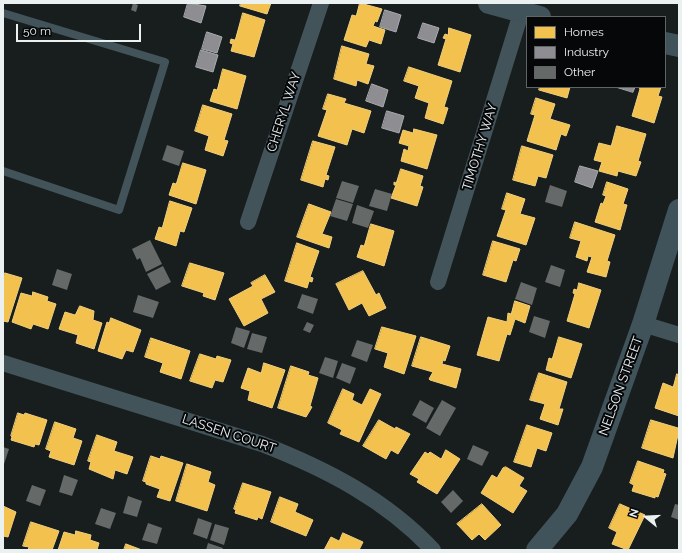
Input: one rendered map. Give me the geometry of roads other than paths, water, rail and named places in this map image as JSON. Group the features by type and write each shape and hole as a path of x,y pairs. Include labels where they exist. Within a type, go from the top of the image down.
{"street":[{"name":"CHERYL WAY","path":"248,222 321,3"},
{"path":"489,3 531,15"},
{"name":"TIMOTHY WAY","path":"438,282 526,29"},
{"path":"666,43 679,46"},
{"name":"NELSON STREET","path":"537,550 566,514 592,467 643,324 679,210"},
{"path":"643,324 679,335"},
{"name":"LASSEN COURT","path":"3,362 255,442 298,458 347,482 385,508 419,535 433,550"}],"lane":[{"path":"3,13 165,62 119,210 3,171"}]}
